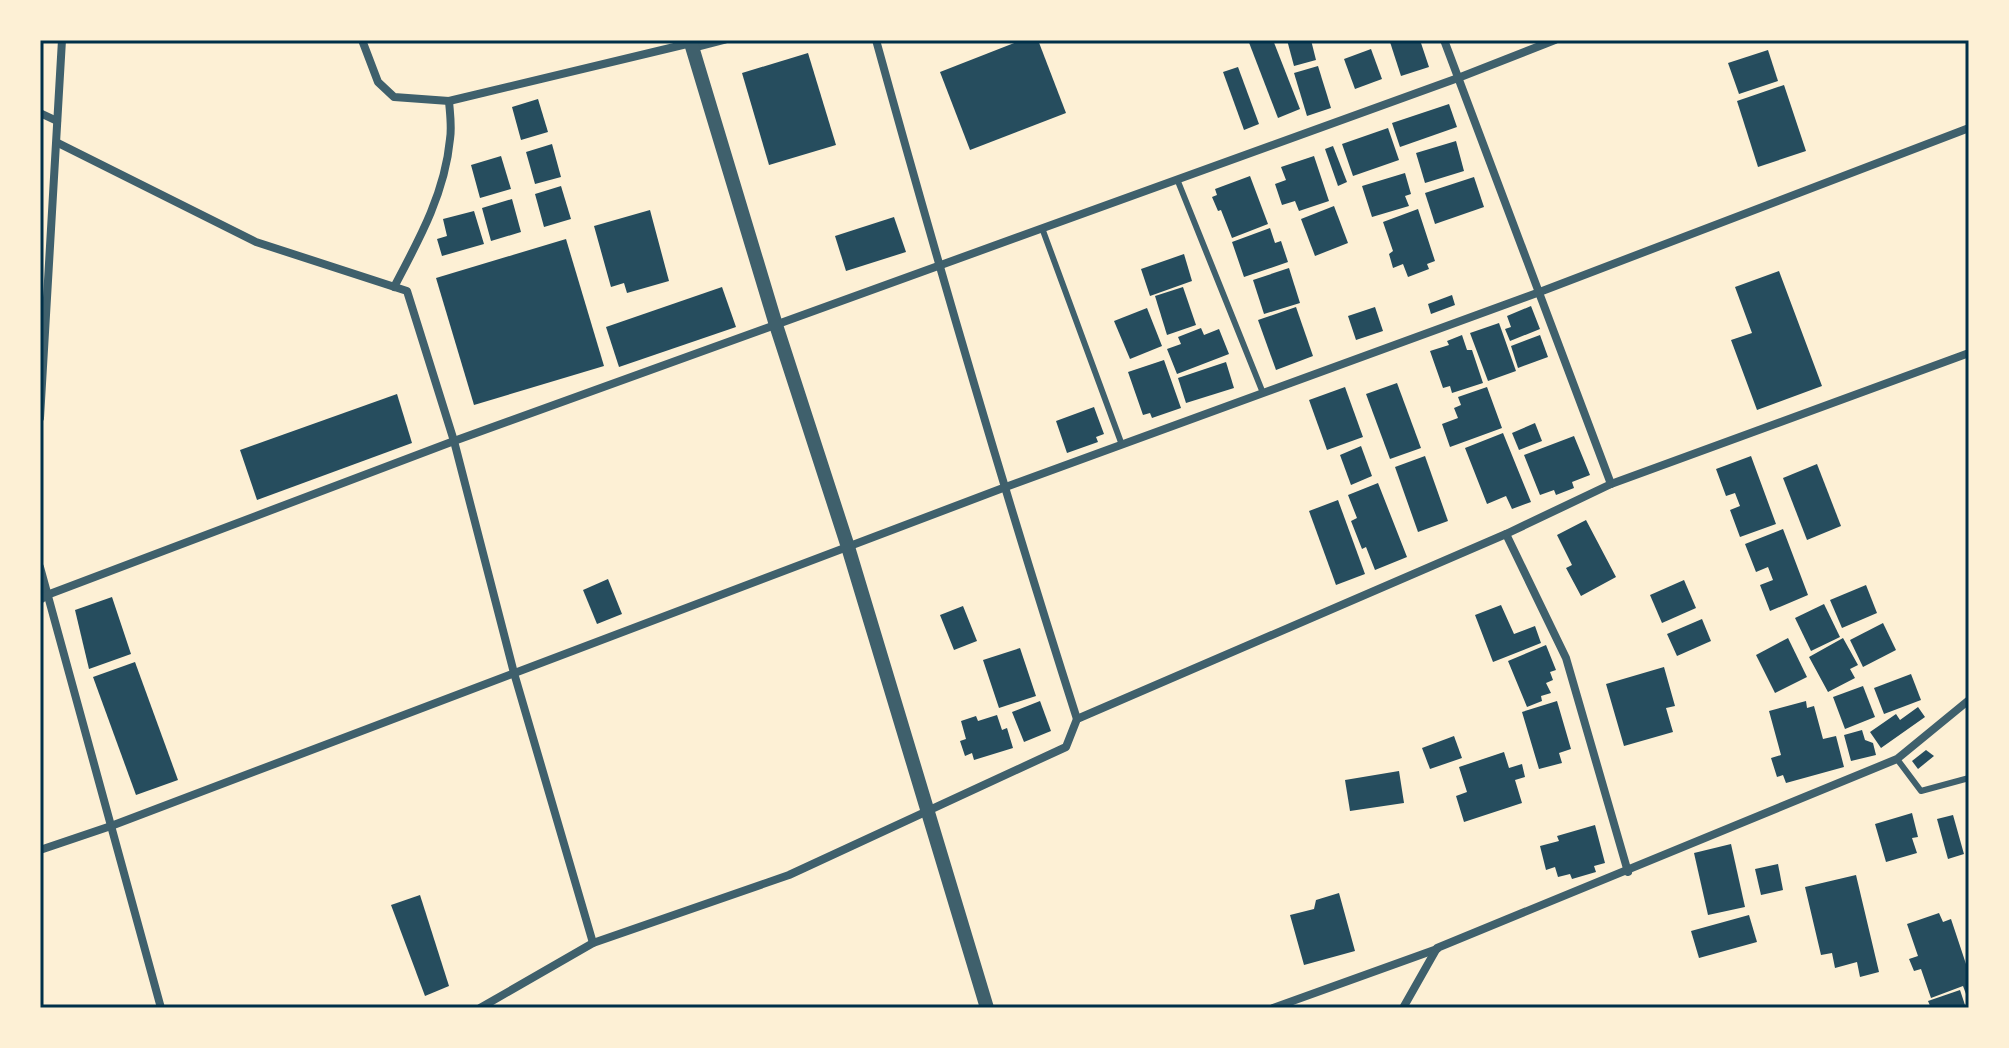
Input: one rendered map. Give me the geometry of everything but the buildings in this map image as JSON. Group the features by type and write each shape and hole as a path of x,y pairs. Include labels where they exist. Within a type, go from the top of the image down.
{"street":[{"path":"40,418 62,40"},
{"path":"362,40 378,82 394,97 449,101 691,44 724,40"},
{"path":"480,1008 593,943 789,875 1066,747 1077,719 1003,488 876,40"},
{"path":"1444,40 1611,484"},
{"path":"44,598 454,441 1458,78 1555,40"},
{"path":"691,44 776,325 848,547 987,1008"},
{"path":"394,287 422,234 440,188 451,138 449,101"},
{"path":"40,113 57,121"},
{"path":"40,850 111,826 1003,488 1537,293 1969,128"},
{"path":"58,143 256,242 407,291 454,441 514,673 593,943"},
{"path":"1077,719 1506,534 1611,484 1969,353"},
{"path":"1506,534 1566,658 1628,872"},
{"path":"40,567 44,598 161,1008"},
{"path":"1273,1008 1437,948 1628,872 1897,759 1969,700"},
{"path":"1403,1008 1437,948"}],"lane":[{"path":"1177,179 1263,393"},
{"path":"1042,228 1122,445"},
{"path":"1897,759 1921,791 1969,778"}]}
